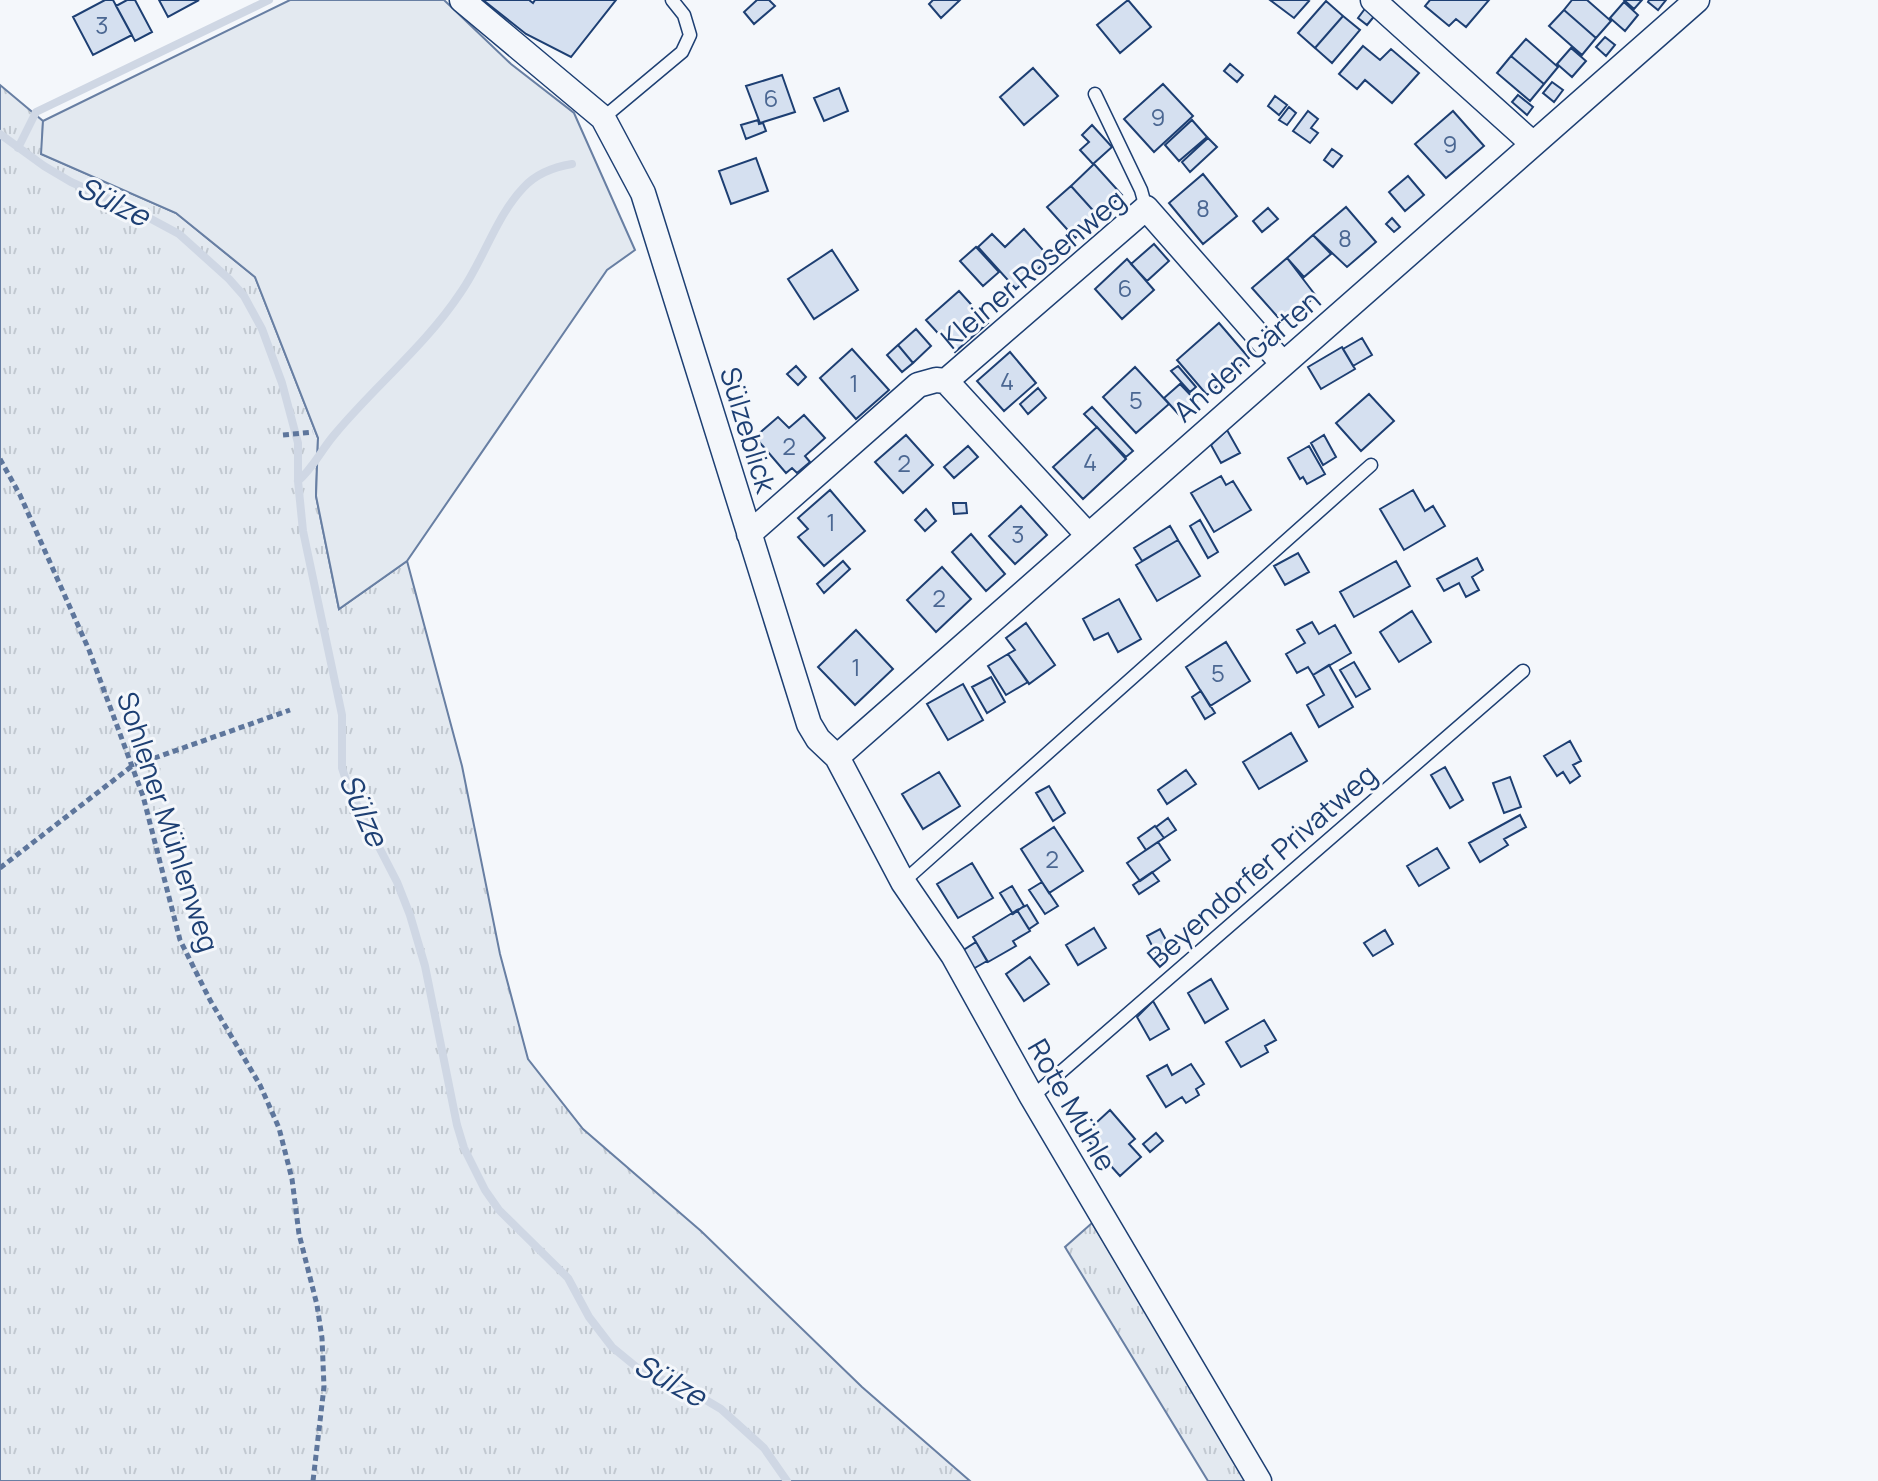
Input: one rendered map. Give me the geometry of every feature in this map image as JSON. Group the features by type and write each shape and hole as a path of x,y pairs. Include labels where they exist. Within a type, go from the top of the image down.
{"street":[{"name":"Sülzeblick","path":"462,0 603,118 643,193 809,724 818,739 837,757"},
{"path":"1373,0 1533,144"},
{"name":"An den Gärten","path":"837,757 1697,0"},
{"name":"Kleiner Rosenweg","path":"946,381 1146,208 1283,364"},
{"name":"Kleiner Rosenweg","path":"749,534 918,385 936,380 946,381 1088,535"},
{"name":"Rote Mühle","path":"837,757 903,882 953,955 1032,1097 1259,1481"}],"lane":[{"path":"603,118 682,52 690,35 684,15 672,0"},
{"path":"1095,94 1141,190 1146,208"},
{"path":"903,882 1371,465"},
{"name":"Beyendorfer Privatweg","path":"1032,1097 1523,671"}],"path":[{"path":"283,435 313,432"},
{"name":"Sohlener Mühlenweg","path":"0,459 66,595 132,766 153,826 180,940 210,1000 265,1095 288,1159 299,1234 315,1293 322,1338 324,1387 313,1481"},
{"path":"0,868 132,766 290,710"}],"green space":[{"path":"290,0 444,0 511,64 574,113 635,250 607,270 407,561 339,609 316,496 318,438 255,277 176,213 41,154 43,121"},
{"path":"0,85 43,121 42,154 176,213 255,277 318,438 316,496 339,609 407,561 462,766 500,954 528,1059 583,1129 701,1231 862,1387 970,1481 0,1481"},
{"path":"1092,1223 1208,1409 1248,1481 1208,1481 1065,1247"}],"building":[{"path":"105,0 113,0 132,35 93,55 73,17"},
{"path":"127,0 135,0 152,32 135,41 116,6"},
{"path":"159,0 199,0 168,17"},
{"path":"483,0 529,0 533,3 535,0 616,0 571,57 526,34"},
{"path":"757,0 769,0 775,6 754,24 744,12"},
{"path":"933,0 960,0 941,18 929,4"},
{"path":"1128,0 1151,27 1120,53 1097,25"},
{"path":"1270,0 1307,0 1309,1 1294,18"},
{"path":"1430,0 1489,0 1466,27 1456,19 1449,26 1425,6"},
{"path":"1572,0 1587,0 1611,21 1596,38 1564,10"},
{"path":"1624,0 1642,0 1634,9"},
{"path":"1649,0 1666,0 1658,10"},
{"path":"1326,1 1343,16 1315,48 1298,33"},
{"path":"1624,2 1638,15 1625,31 1610,18"},
{"path":"1367,6 1376,14 1367,25 1358,18"},
{"path":"1564,10 1596,38 1582,55 1549,26"},
{"path":"1343,16 1360,30 1332,63 1315,48"},
{"path":"1605,37 1615,45 1606,56 1596,47"},
{"path":"1526,39 1558,67 1544,84 1511,56"},
{"path":"1363,46 1380,60 1391,49 1419,73 1392,103 1365,80 1357,89 1339,74"},
{"path":"1571,48 1586,61 1572,77 1557,64"},
{"path":"1511,56 1544,84 1530,101 1497,73"},
{"path":"1230,64 1243,75 1237,82 1224,71"},
{"path":"1033,68 1058,96 1024,125 1000,97"},
{"path":"782,75 795,112 760,123 746,86"},
{"path":"1552,82 1563,90 1554,102 1543,93"},
{"path":"1163,84 1193,116 1154,152 1124,119"},
{"path":"839,88 848,111 824,121 814,98"},
{"path":"1518,95 1533,107 1527,115 1512,102"},
{"path":"1275,96 1287,105 1279,115 1268,106"},
{"path":"1289,107 1296,113 1287,125 1279,120"},
{"path":"1308,111 1318,119 1311,128 1318,133 1310,143 1293,131"},
{"path":"1453,111 1484,146 1446,178 1415,144"},
{"path":"758,120 766,131 746,139 741,125"},
{"path":"1192,120 1207,137 1179,161 1165,145"},
{"path":"1092,125 1112,147 1093,164 1080,150 1089,142 1082,135"},
{"path":"1208,138 1217,147 1190,172 1182,162"},
{"path":"1332,149 1342,156 1333,167 1324,160"},
{"path":"756,158 768,191 731,204 719,171"},
{"path":"1094,164 1122,195 1099,217 1071,186"},
{"path":"1203,174 1237,216 1203,244 1169,203"},
{"path":"1408,176 1424,195 1405,211 1389,192"},
{"path":"1071,186 1099,217 1075,238 1047,207"},
{"path":"1346,207 1376,242 1347,267 1313,235"},
{"path":"1268,208 1278,219 1262,232 1253,221"},
{"path":"1392,218 1400,227 1394,232 1386,224"},
{"path":"1024,229 1050,258 1016,289 978,247 992,234 1005,247"},
{"path":"1313,235 1331,254 1304,277 1287,258"},
{"path":"1154,244 1169,261 1147,281 1131,264"},
{"path":"976,247 999,272 983,286 960,261"},
{"path":"832,250 858,290 814,319 788,279"},
{"path":"1287,258 1316,296 1283,323 1252,288"},
{"path":"1127,259 1154,290 1122,319 1095,289"},
{"path":"959,291 988,323 955,352 926,320"},
{"path":"1219,323 1249,358 1207,395 1177,360"},
{"path":"916,329 931,346 913,363 898,345"},
{"path":"1362,338 1372,355 1353,366 1343,349"},
{"path":"898,345 913,363 902,372 887,355"},
{"path":"1342,347 1355,369 1321,389 1308,367"},
{"path":"852,349 889,390 856,419 820,378"},
{"path":"1010,352 1036,383 1004,411 977,381"},
{"path":"796,366 806,377 798,385 787,374"},
{"path":"1178,366 1196,387 1190,392 1171,371"},
{"path":"1135,367 1169,404 1136,433 1103,397"},
{"path":"1180,384 1197,402 1181,417 1164,398"},
{"path":"1038,388 1046,398 1028,414 1020,404"},
{"path":"1369,394 1394,421 1361,451 1336,423"},
{"path":"1092,407 1133,451 1126,457 1084,414"},
{"path":"804,415 825,438 805,456 810,462 797,473 792,468 786,473 755,437 778,417 789,428"},
{"path":"1097,427 1126,459 1083,499 1053,467"},
{"path":"1227,430 1240,453 1221,463 1211,445"},
{"path":"906,435 933,465 903,493 875,462"},
{"path":"1324,435 1336,457 1323,465 1311,443"},
{"path":"968,446 978,457 954,478 944,467"},
{"path":"1309,446 1325,474 1307,484 1303,477 1300,479 1288,458"},
{"path":"1221,476 1226,485 1233,481 1251,510 1214,532 1191,493"},
{"path":"830,490 865,531 824,566 798,537 808,529 798,518"},
{"path":"1413,490 1425,511 1433,506 1445,526 1404,550 1380,509"},
{"path":"953,503 966,503 967,513 954,514"},
{"path":"1021,506 1047,535 1015,564 989,536"},
{"path":"926,509 936,521 925,531 915,520"},
{"path":"1200,520 1218,552 1208,558 1190,526"},
{"path":"1170,526 1178,540 1142,561 1134,548"},
{"path":"971,534 1005,574 986,591 952,552"},
{"path":"1178,540 1200,576 1157,601 1136,565"},
{"path":"1298,553 1309,572 1285,585 1274,566"},
{"path":"1477,558 1483,570 1472,577 1479,590 1466,597 1459,583 1444,591 1437,579"},
{"path":"843,561 850,569 824,593 817,584"},
{"path":"1396,561 1410,586 1354,617 1340,592"},
{"path":"942,567 971,599 936,632 907,600"},
{"path":"1119,599 1141,639 1118,652 1108,633 1094,640 1083,619"},
{"path":"1412,611 1431,642 1399,662 1380,632"},
{"path":"1312,622 1319,634 1335,625 1351,653 1313,675 1308,667 1297,673 1286,654 1305,643 1297,630"},
{"path":"1026,623 1055,665 1029,684 1008,654 1015,650 1006,638"},
{"path":"856,630 893,669 855,705 818,667"},
{"path":"1226,642 1250,681 1210,706 1186,667"},
{"path":"1008,654 1028,682 1006,695 988,666"},
{"path":"1354,662 1370,689 1356,697 1340,670"},
{"path":"1329,665 1353,707 1319,727 1307,705 1324,695 1313,675"},
{"path":"991,677 1005,702 987,713 972,687"},
{"path":"963,684 983,720 948,740 927,704"},
{"path":"1201,691 1215,713 1205,719 1192,697"},
{"path":"1291,733 1307,761 1259,789 1243,762"},
{"path":"1570,741 1581,761 1573,765 1580,776 1570,783 1563,772 1557,776 1544,756"},
{"path":"1445,767 1463,800 1450,808 1431,775"},
{"path":"1186,770 1196,784 1167,804 1158,790"},
{"path":"939,772 960,806 923,829 902,794"},
{"path":"1510,777 1521,807 1504,813 1493,783"},
{"path":"1049,786 1065,813 1053,821 1036,793"},
{"path":"1520,815 1526,827 1504,839 1508,845 1480,862 1469,843"},
{"path":"1168,818 1176,830 1164,838 1156,827"},
{"path":"1155,826 1164,838 1146,850 1138,838"},
{"path":"1054,827 1083,871 1049,893 1021,849"},
{"path":"1158,842 1170,860 1140,881 1127,863"},
{"path":"1437,848 1449,868 1419,886 1407,866"},
{"path":"972,863 993,898 958,918 937,884"},
{"path":"1152,872 1159,881 1139,894 1133,885"},
{"path":"1042,882 1058,906 1045,914 1029,890"},
{"path":"1012,886 1024,906 1013,914 1000,893"},
{"path":"1027,905 1038,923 1029,929 1017,910"},
{"path":"1017,910 1030,931 1013,941 1016,946 988,962 973,937"},
{"path":"1094,928 1106,948 1078,965 1066,945"},
{"path":"1160,929 1173,953 1160,961 1147,936"},
{"path":"1385,930 1393,944 1373,956 1364,943"},
{"path":"976,942 987,961 973,969 962,951"},
{"path":"1030,957 1049,984 1024,1001 1006,974"},
{"path":"1211,979 1228,1009 1205,1023 1188,993"},
{"path":"1153,1001 1169,1029 1150,1040 1137,1017"},
{"path":"1264,1020 1276,1040 1265,1046 1268,1052 1241,1067 1226,1042"},
{"path":"1191,1064 1204,1084 1196,1089 1199,1095 1186,1103 1182,1097 1166,1107 1147,1076 1167,1065 1172,1075"},
{"path":"1110,1110 1135,1139 1129,1144 1141,1157 1120,1176 1083,1135"},
{"path":"1156,1133 1163,1141 1150,1152 1143,1144"}],"waterway":[{"path":"18,148 36,112 269,0"},
{"name":"Sülze","path":"0,134 71,182 179,234 244,296 262,329 282,383 298,443 303,531 342,715 342,768 349,789 397,882 410,915 425,966 464,1148 499,1210 568,1278 589,1317 612,1347 640,1370 694,1393 721,1409 764,1448 787,1481"},
{"path":"298,481 351,416 447,311 469,279 514,198 534,178 546,171 572,164"}]}
